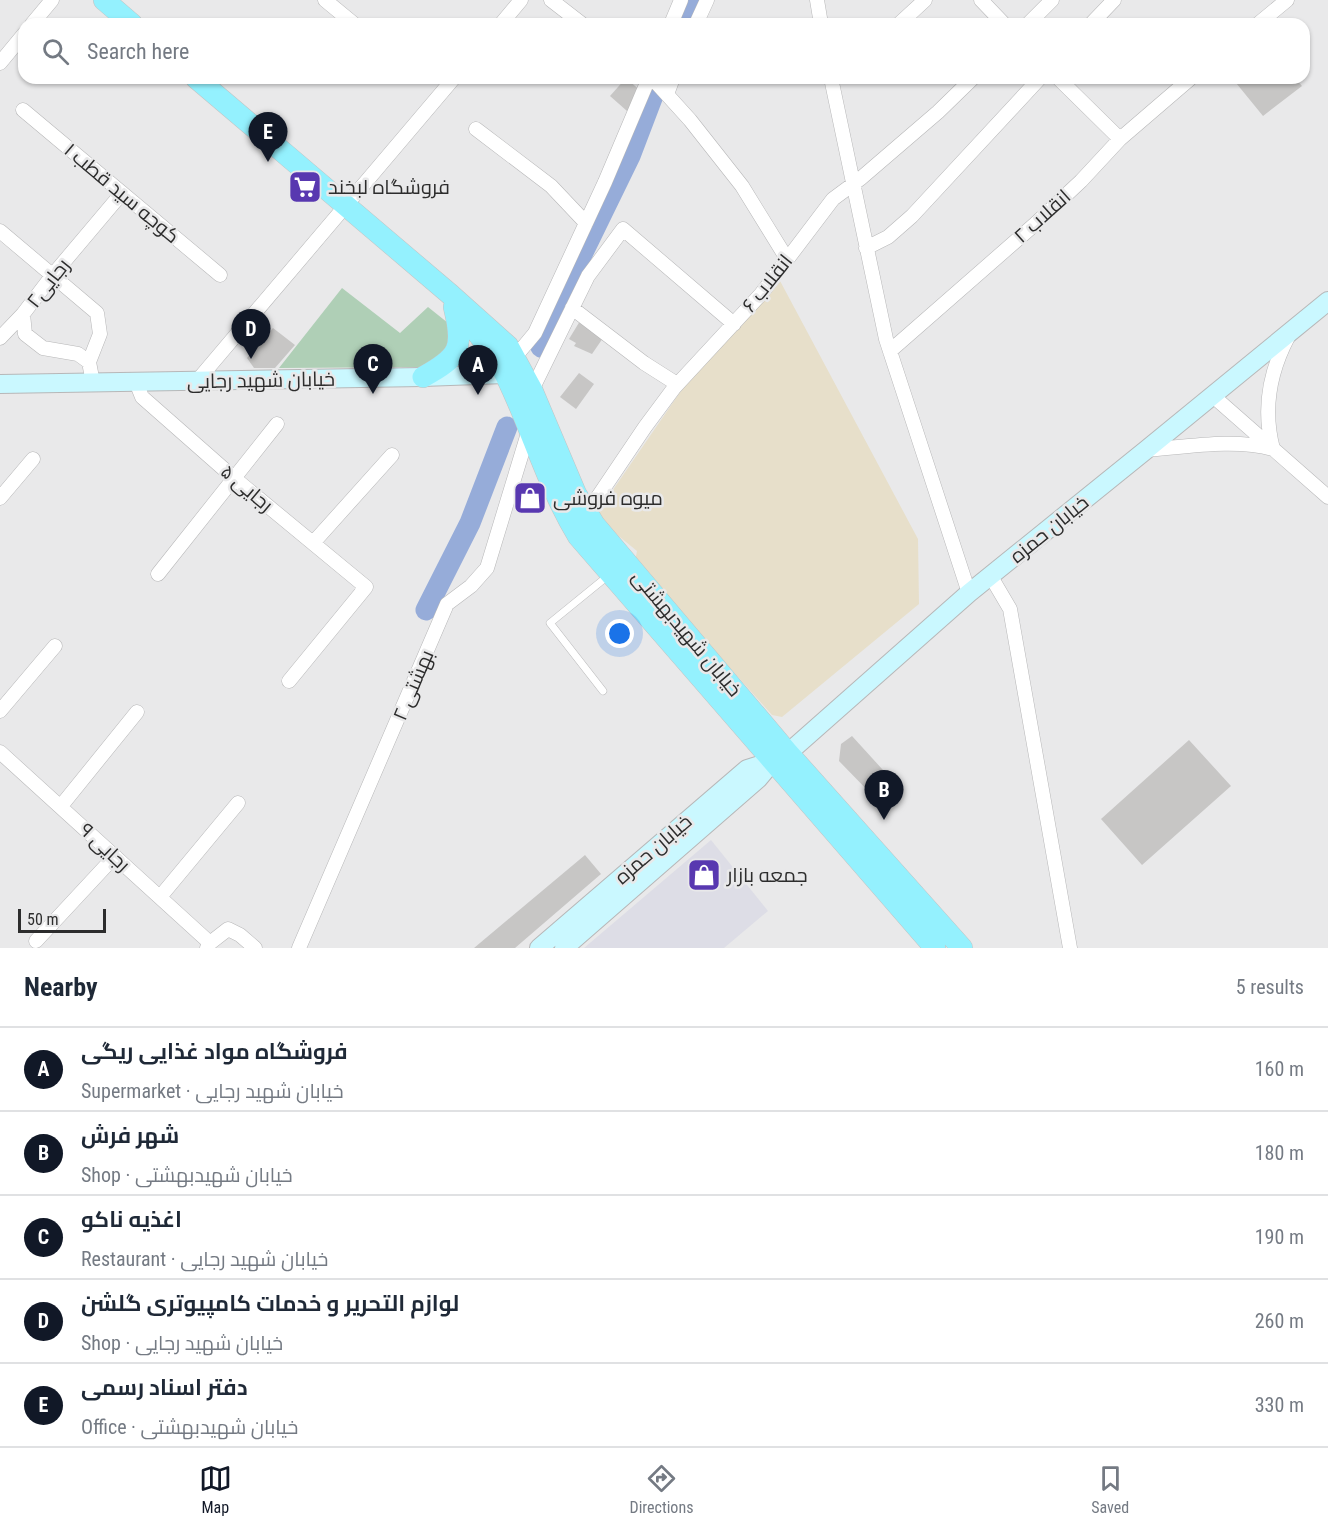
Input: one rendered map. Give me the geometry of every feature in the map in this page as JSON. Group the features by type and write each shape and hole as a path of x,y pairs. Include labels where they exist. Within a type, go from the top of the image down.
{"main road":[{"path":"104,0 125,18"},
{"name":"خیابان شهیدبهشتی","path":"203,84 508,346 529,430 561,509 578,536 610,574 962,948"},
{"path":"423,377 443,366 452,357 459,343 460,331 451,295"},
{"name":"خیابان حمزه","path":"564,948 990,575 1328,301"},
{"name":"خیابان شهیدبهشتی","path":"514,366 532,390 576,494 594,525 935,948"},
{"name":"خیابان شهید رجایی","path":"0,384 423,377 514,366"},
{"name":"خیابان حمزه","path":"539,948 747,769 781,757"}],"street":[{"path":"37,18 52,0"},
{"path":"325,0 347,18"},
{"path":"506,18 521,0"},
{"path":"551,0 574,18"},
{"path":"674,18 681,0"},
{"path":"699,18 707,0"},
{"path":"817,0 820,18"},
{"path":"906,18 925,0"},
{"path":"981,0 999,18"},
{"path":"1034,18 1052,0"},
{"path":"1097,18 1114,0"},
{"path":"1265,18 1287,0"},
{"path":"0,63 18,41"},
{"path":"197,381 449,84"},
{"path":"514,366 536,333 648,84"},
{"path":"657,84 742,186 787,259"},
{"path":"667,94 671,84"},
{"path":"832,84 852,185 890,351 969,593"},
{"name":"انقلاب ۶","path":"587,513 677,384 761,294 832,199 852,185 967,84"},
{"path":"866,248 888,237 912,216 1034,84"},
{"path":"1064,84 1120,139"},
{"name":"انقلاب ۲","path":"890,351 1034,225 1081,181 1120,139 1184,84"},
{"name":"کوچه سید قطب ۱","path":"23,110 220,275"},
{"path":"476,129 551,186 586,223"},
{"name":"رجایی۲","path":"89,362 78,354 43,348 26,334 23,314 122,193"},
{"path":"532,390 588,276 623,229 734,324"},
{"path":"0,231 97,313 100,334 89,362 93,383"},
{"path":"572,308 644,363 677,384"},
{"path":"0,338 23,314"},
{"path":"1273,449 1268,429 1267,409 1273,374 1290,332"},
{"name":"رجایی ۵","path":"136,382 142,397 234,478 366,587 289,681"},
{"path":"1213,396 1328,497"},
{"path":"158,574 278,424"},
{"name":"بهشتی ۲","path":"299,948 447,604 471,586 487,568 529,430"},
{"path":"1146,450 1237,444 1256,444 1273,449"},
{"path":"314,543 392,455"},
{"path":"0,498 33,459"},
{"path":"990,575 1010,609 1070,948"},
{"path":"0,711 55,646"},
{"path":"61,806 136,712"},
{"name":"رجایی ۹","path":"0,752 116,856 209,945"},
{"path":"160,897 238,803"},
{"path":"36,941 116,856"},
{"path":"209,945 228,928 255,948"}],"lane":[{"path":"603,691 550,623 610,574"}],"shaded area":[{"path":"779,279 918,539 919,604 782,717 772,715 635,561 637,551 604,524 597,513 685,385"},
{"name":"جمعه بازار","path":"711,840 768,911 724,948 584,948"}],"green space":[{"path":"342,288 400,333 428,307 448,323 452,333 446,354 426,367 279,368"}],"building":[{"path":"621,84 633,84 643,93 627,111 610,96"},
{"path":"1237,84 1300,84 1302,86 1263,116"},
{"path":"580,321 603,338 592,354 574,346 576,343 569,339"},
{"path":"273,328 295,345 275,368 254,368 247,358"},
{"path":"579,373 594,384 576,409 560,397"},
{"path":"852,736 893,781 874,797 839,761 841,744"},
{"path":"1189,740 1231,786 1142,865 1101,819"},
{"path":"585,855 601,874 515,948 474,948"}],"waterway":[{"path":"684,18 692,0"},
{"path":"541,347 571,277 630,156 654,93"},
{"path":"426,610 470,523 507,427"}],"place":[{"name":"دفتر اسناد رسمی","path":"268,162"},
{"name":"فروشگاه لبخند","path":"305,187"},
{"name":"لوازم التحریر و خدمات کامپیوتری گلشن","path":"251,359"},
{"name":"اغذیه ناکو","path":"373,394"},
{"name":"فروشگاه مواد غذایی ریگی","path":"478,395"},
{"name":"میوه فروشی","path":"530,498"},
{"name":"شهر فرش","path":"884,820"},
{"name":"جمعه بازار","path":"704,875"}]}
